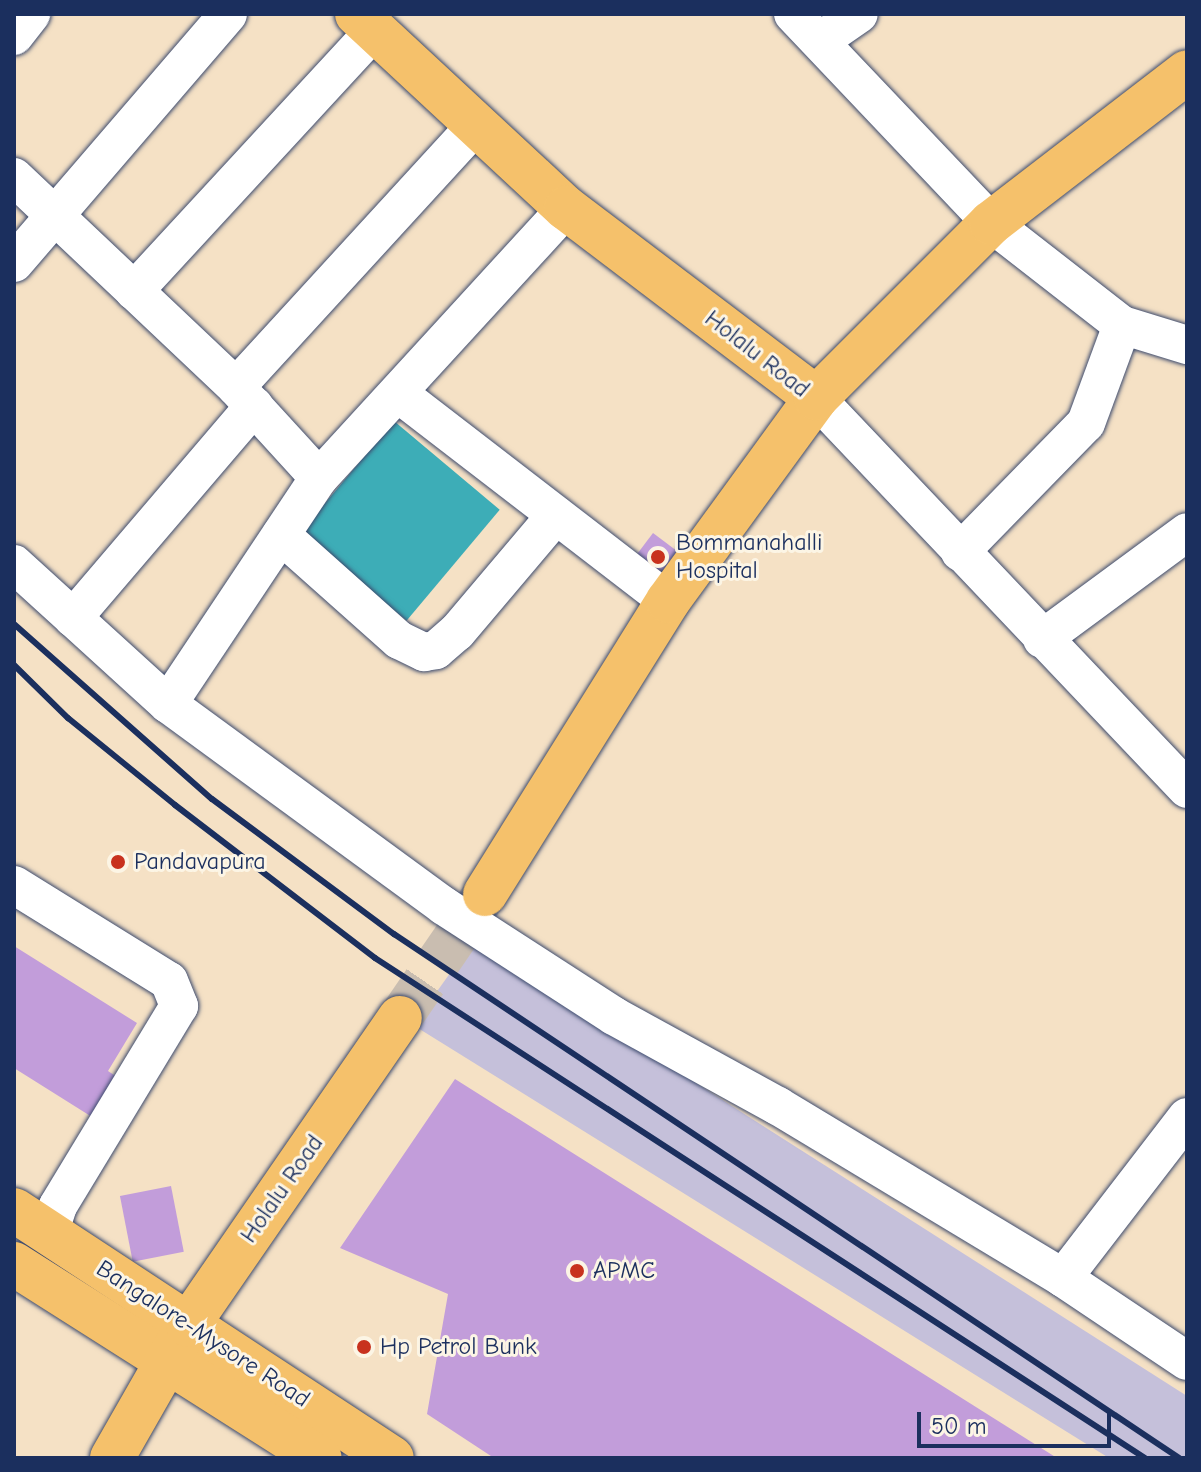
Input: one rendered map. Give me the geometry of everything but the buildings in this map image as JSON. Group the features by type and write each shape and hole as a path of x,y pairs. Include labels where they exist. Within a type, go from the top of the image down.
{"main road":[{"name":"Holalu Road","path":"366,22 566,208 816,398 668,601 485,894"},
{"path":"816,398 991,223 1187,72"},
{"name":"Holalu Road","path":"112,1458 188,1325 400,1018"},
{"name":"Bangalore-Mysore Road","path":"32,1222 392,1458"},
{"name":"Bangalore-Mysore Road","path":"14,1264 320,1458"}],"street":[{"path":"14,36 31,14"},
{"path":"793,14 991,223 1122,325 1187,345"},
{"path":"820,41 859,14"},
{"path":"14,263 208,21"},
{"path":"134,291 366,22"},
{"path":"73,618 245,396 476,125"},
{"path":"14,177 245,396 319,478"},
{"path":"168,704 319,478 566,208"},
{"path":"960,552 1086,423 1122,325"},
{"path":"399,394 668,601"},
{"path":"816,398 1042,639 1178,765"},
{"path":"281,535 399,640 424,652 436,650 457,632 556,515"},
{"path":"1042,639 1187,532"},
{"path":"14,564 168,704 444,906 614,1016 778,1106 1063,1278 1187,1361"},
{"path":"14,885 169,981 179,1006 58,1206 32,1222"},
{"path":"1063,1278 1187,1117"}],"shaded area":[{"path":"473,941 1187,1396 1187,1458 1109,1458 413,1025"}],"water":[{"path":"394,421 500,510 407,621 301,532"}],"tunnel":[{"path":"400,1018 485,894"}],"railway":[{"path":"14,624 212,799 394,934 1179,1458"},
{"path":"14,665 68,718 175,805 375,958 1145,1458"}],"place":[{"name":"Bommanahalli Hospital","path":"658,557"},
{"name":"Pandavapura","path":"118,862"},
{"name":"APMC","path":"577,1271"},
{"name":"Hp Petrol Bunk","path":"364,1347"}]}
